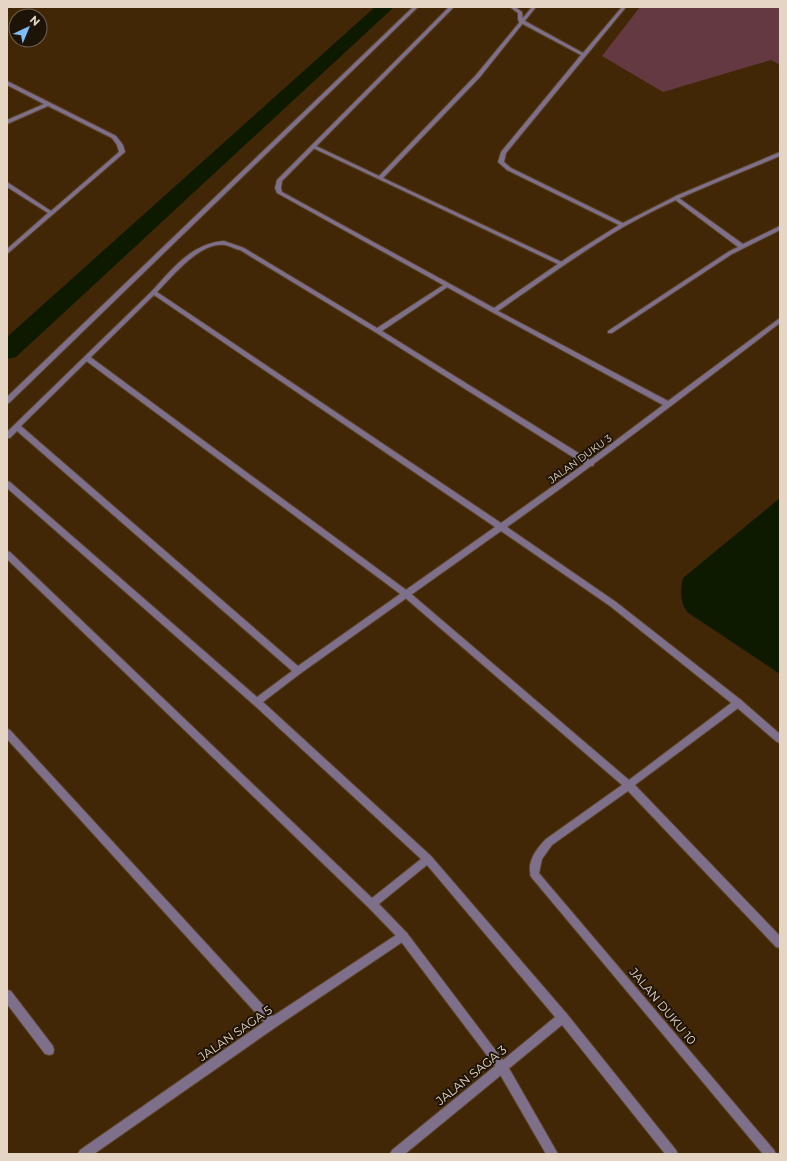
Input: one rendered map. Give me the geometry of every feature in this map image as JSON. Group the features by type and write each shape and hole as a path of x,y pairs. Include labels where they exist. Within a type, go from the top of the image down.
{"street":[{"path":"7,401 416,7"},
{"path":"452,7 279,181 278,188 280,193 494,311 669,405"},
{"path":"512,7 520,13 521,21"},
{"path":"380,178 478,76 521,21 534,7"},
{"path":"623,225 509,169 502,162 503,153 624,7"},
{"path":"521,21 584,55"},
{"path":"7,83 114,137 120,145 122,152 7,252"},
{"path":"7,122 48,104"},
{"path":"314,147 562,264"},
{"path":"494,311 562,264 623,225 676,198 780,154"},
{"path":"7,184 51,213"},
{"path":"676,198 741,246"},
{"path":"610,332 741,246 780,228"},
{"path":"7,436 190,256 205,246 225,243 242,250 377,331 590,464"},
{"path":"377,331 447,285"},
{"path":"154,292 613,604 738,703 780,739"},
{"name":"JALAN DUKU 3","path":"257,702 298,671 590,464 780,320"},
{"path":"87,358 406,594 629,785 780,944"},
{"path":"16,426 298,671"},
{"path":"7,484 257,702 428,860 564,1018 672,1154"},
{"path":"7,554 372,904 403,936 502,1067 552,1154"},
{"path":"629,785 738,703"},
{"path":"7,733 272,1023"},
{"name":"JALAN DUKU 10","path":"629,785 549,842 538,854 534,865 535,876 770,1154"},
{"path":"372,904 428,860"},
{"name":"JALAN SAGA 5","path":"92,1152 272,1023 403,936"},
{"path":"7,995 49,1050"},
{"name":"JALAN SAGA 3","path":"396,1154 564,1018"}],"shaded area":[{"path":"640,7 780,7 780,65 771,60 663,92 602,56"},
{"path":"780,498 780,674 687,612 682,600 681,587 683,578"}],"waterway":[{"path":"7,351 385,7"}]}
